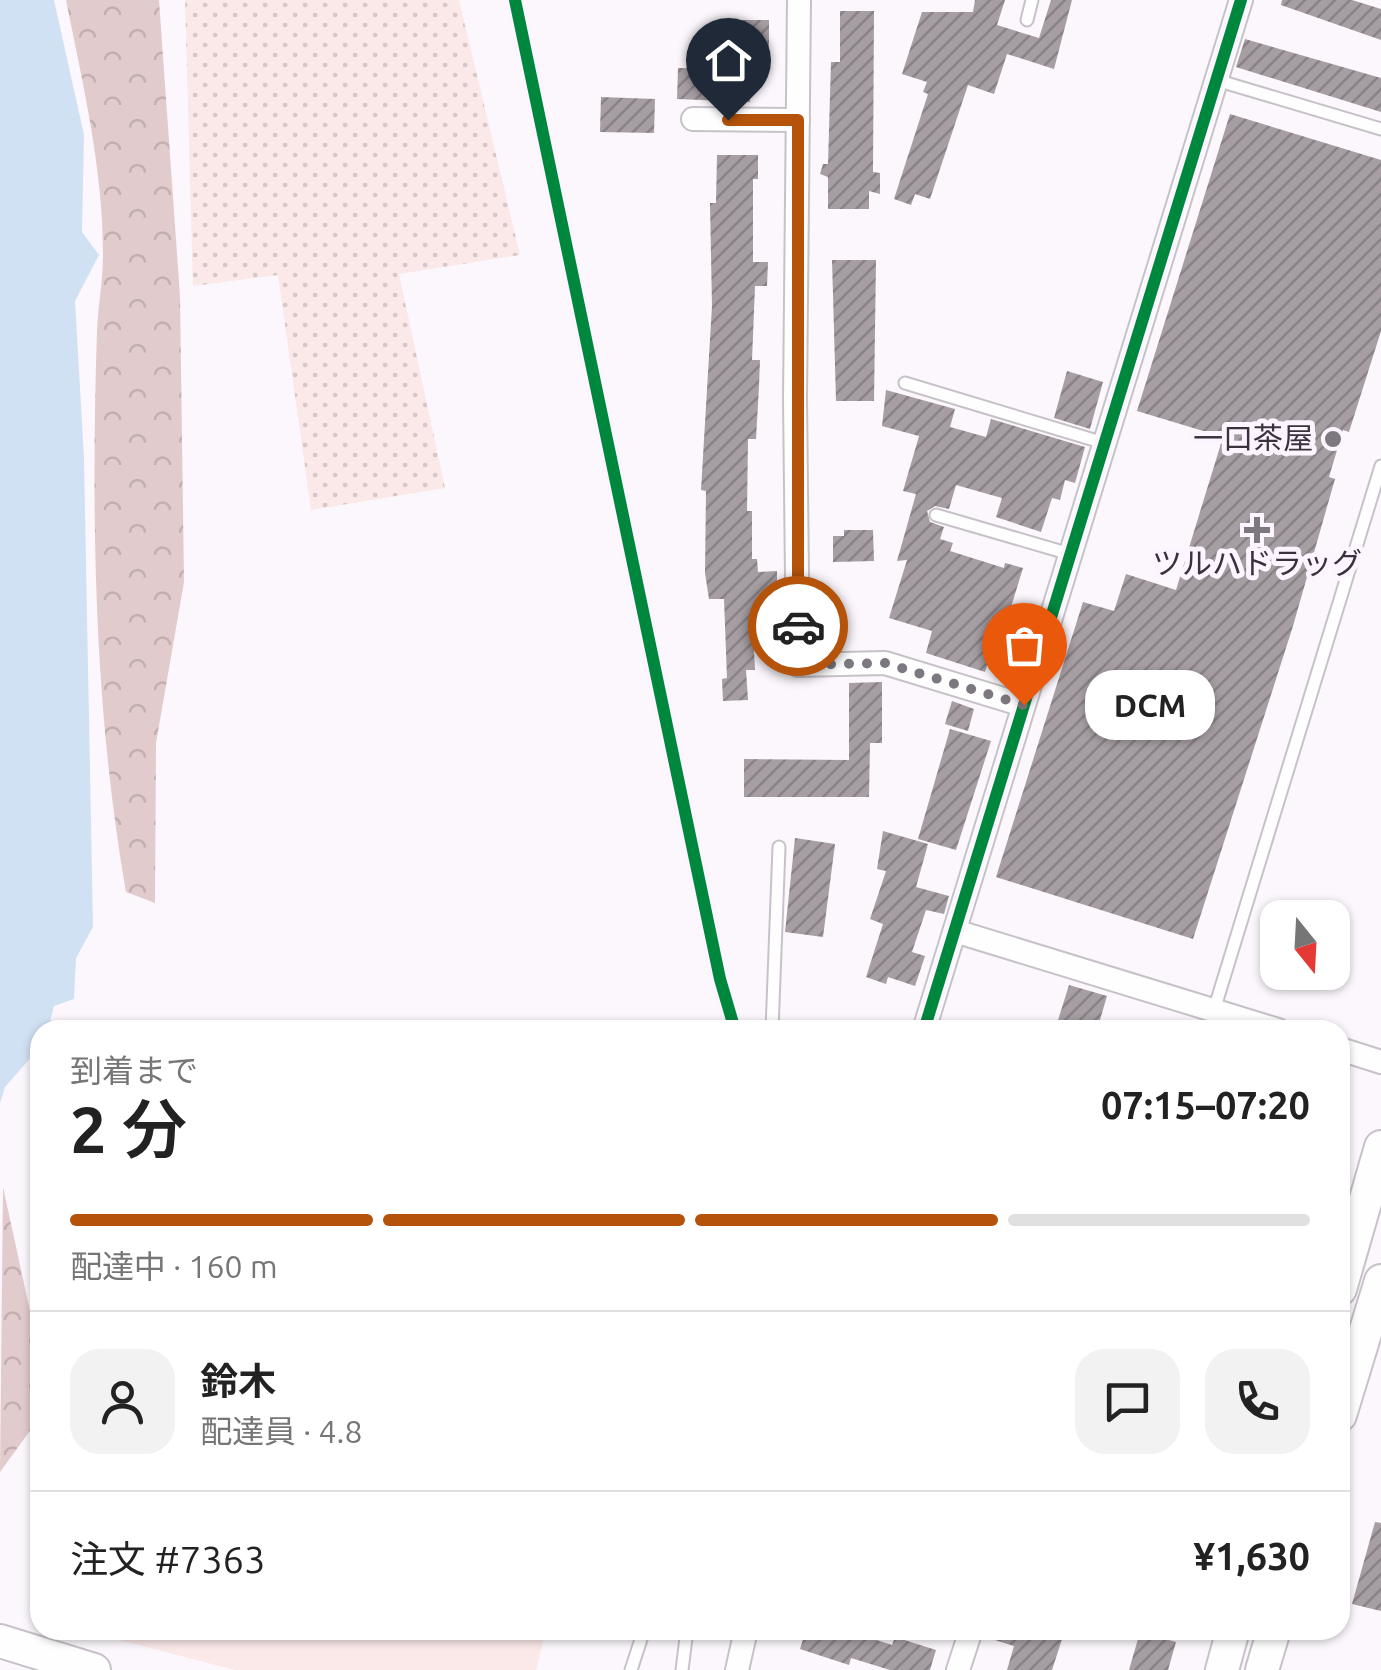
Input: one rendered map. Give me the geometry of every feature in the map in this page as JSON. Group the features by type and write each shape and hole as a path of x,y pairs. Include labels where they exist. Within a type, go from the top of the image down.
{"street":[{"path":"799,0 798,665 885,663 1024,705"},
{"path":"927,1020 1241,0"},
{"path":"693,119 798,120"},
{"path":"955,931 1246,1020"},
{"path":"1350,1052 1381,1062"},
{"path":"1350,1255 1381,1148"},
{"path":"1350,1299 1378,1300 1350,1385"},
{"path":"737,1670 744,1640"},
{"path":"958,1670 968,1640"},
{"path":"1222,1670 1230,1640"},
{"path":"1262,1670 1271,1640"},
{"path":"0,1641 94,1670"}],"lane":[{"path":"1026,20 1032,0"},
{"path":"1216,80 1381,129"},
{"path":"906,383 1104,444"},
{"path":"1214,1010 1381,466"},
{"path":"936,515 1070,554"},
{"path":"772,1020 778,847"},
{"path":"632,1670 641,1640"},
{"path":"682,1670 686,1640"}],"shaded area":[{"path":"185,0 459,0 520,255 399,274 445,488 311,510 278,275 193,286"},
{"path":"120,1640 544,1640 536,1670 235,1670"}],"green space":[{"path":"66,0 159,0 180,296 184,582 156,743 155,903 126,892 107,754 95,542 95,401 102,223 91,127"},
{"path":"3,1187 30,1311 30,1431 0,1472"}],"water":[{"path":"0,0 54,0 84,135 82,232 99,255 75,301 84,458 93,927 76,958 74,999 54,1006 50,1020 30,1020 30,1058 5,1087 0,1103"}],"building":[{"path":"975,0 1005,0 997,25 1039,38 1051,0 1072,0 1054,69 1007,54 994,94 968,85 930,199 915,194 911,205 894,199 928,94 923,92 927,82 902,74 922,12 973,12"},
{"path":"1282,0 1352,0 1381,9 1381,40 1281,5"},
{"path":"840,11 874,11 873,172 880,173 880,194 869,191 869,209 828,209 828,177 820,174 823,164 828,164 831,62 840,62"},
{"path":"724,20 769,20 769,48 752,48 750,102 677,99 678,68 724,69"},
{"path":"1245,39 1381,78 1381,112 1236,67"},
{"path":"601,97 655,99 654,133 600,132"},
{"path":"1230,114 1381,160 1381,331 1349,432 1343,430 1329,477 1335,479 1293,626 1193,939 996,877 1083,602 1114,611 1126,574 1176,590 1223,437 1137,411"},
{"path":"717,155 758,155 758,179 753,179 753,262 768,262 767,286 755,286 752,360 760,360 756,439 748,439 747,511 752,511 752,559 757,559 758,572 777,571 778,649 754,650 755,670 746,670 748,700 723,701 722,679 727,678 724,599 709,599 705,573 706,491 701,490 712,306 710,203 716,203"},
{"path":"832,260 876,260 874,401 836,401"},
{"path":"1067,371 1103,382 1090,429 1054,418"},
{"path":"886,390 955,409 950,427 986,437 991,419 1085,447 1075,483 1065,480 1060,500 1052,498 1041,532 996,517 1002,498 956,485 949,509 935,506 927,511 930,522 944,527 940,539 953,543 950,551 1004,568 1005,563 1023,568 1007,620 1027,626 1020,648 995,640 985,672 926,653 932,631 889,618 907,560 897,561 916,494 903,491 919,436 882,426"},
{"path":"844,530 873,530 874,561 833,562 833,536 844,536"},
{"path":"882,682 882,743 870,743 869,797 744,797 744,759 849,760 849,683"},
{"path":"952,701 974,709 968,731 945,724"},
{"path":"950,729 991,741 956,850 918,839"},
{"path":"883,831 928,844 916,887 949,896 944,914 926,910 912,952 925,956 915,986 888,977 886,984 866,977 883,924 870,919 886,871 877,869"},
{"path":"795,838 835,844 823,937 785,932"},
{"path":"1069,985 1107,996 1100,1020 1058,1020"},
{"path":"1375,1522 1381,1523 1381,1611 1352,1604"},
{"path":"803,1640 877,1640 892,1645 894,1640 904,1640 936,1650 930,1670 890,1670 851,1658 849,1665 800,1649"},
{"path":"995,1640 1062,1640 1052,1670 1007,1670 1014,1646"},
{"path":"1138,1640 1176,1642 1168,1670 1129,1670"}],"cycle path":[{"path":"515,0 720,979 732,1020"},
{"path":"927,1020 1241,0"}],"way so far":[{"path":"798,626 798,665 885,663 1024,705"}],"place":[{"name":"一口茶屋","path":"1333,439"},
{"name":"ツルハドラッグ","path":"1257,530"},
{"name":"DCM","path":"1024,705"}],"route":[{"path":"728,120 798,120 798,626"}]}
